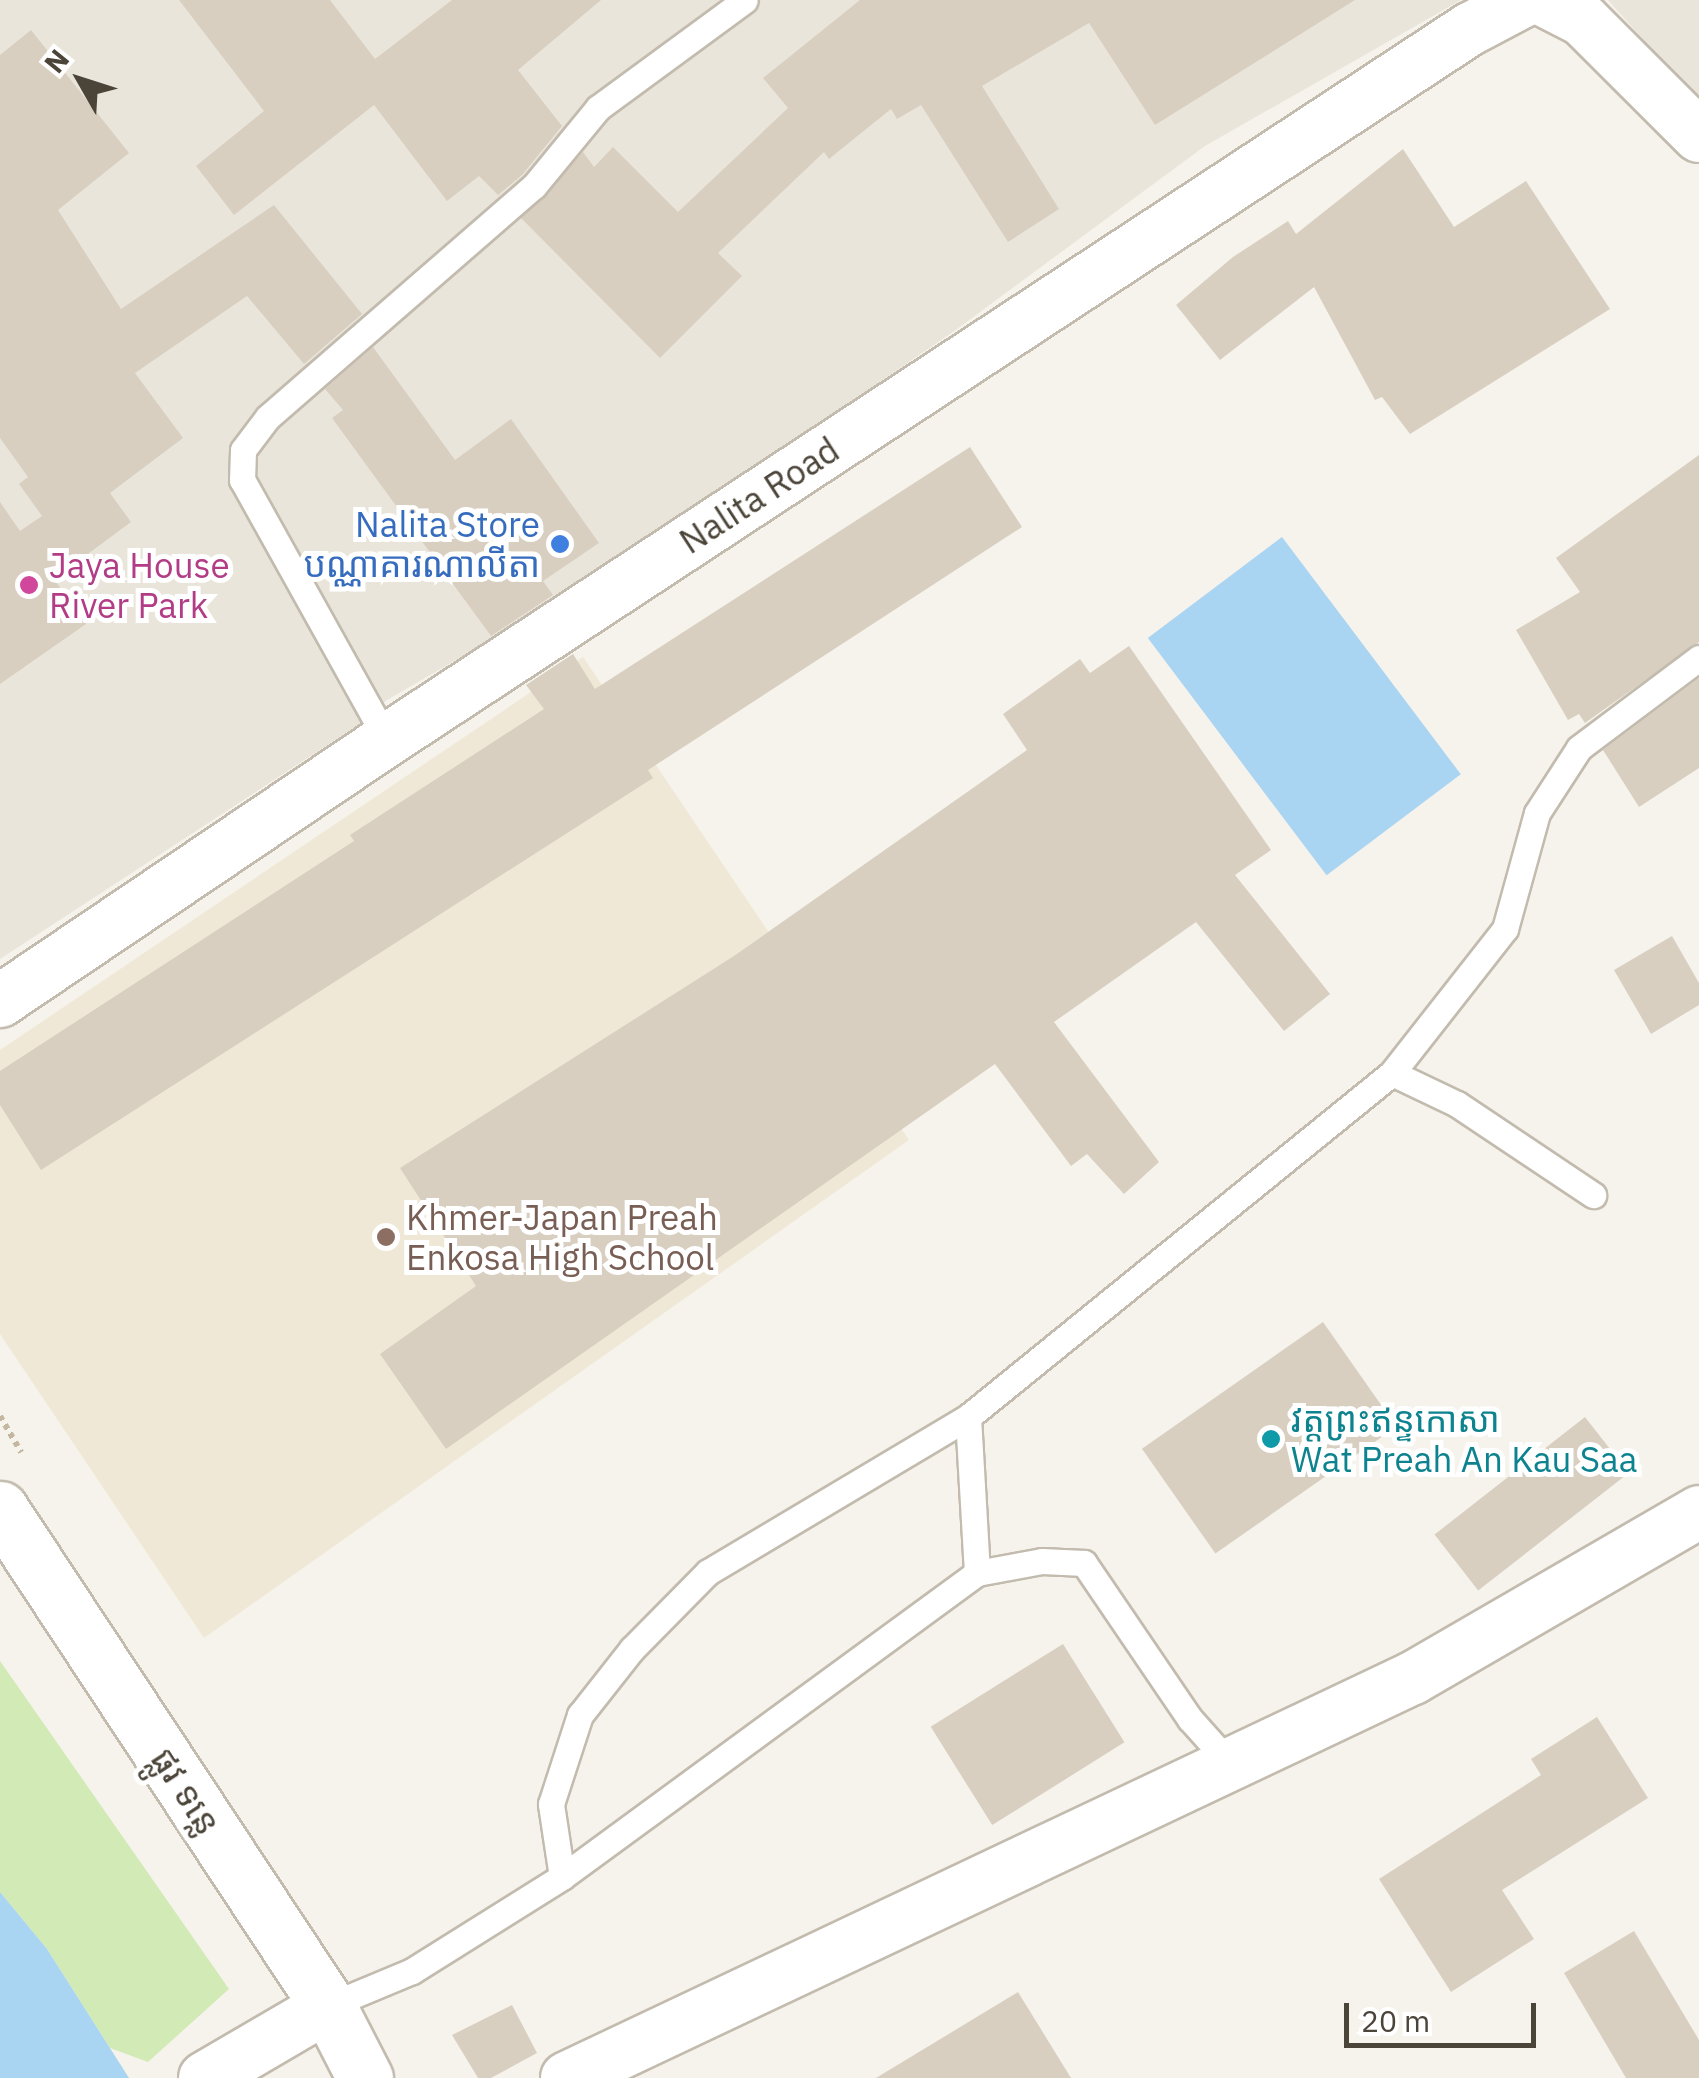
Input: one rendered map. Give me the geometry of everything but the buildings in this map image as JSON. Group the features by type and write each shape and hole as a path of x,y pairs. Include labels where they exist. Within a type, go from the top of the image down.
{"street":[{"name":"Nalita Road","path":"0,1001 387,740 1470,29 1526,0"},
{"path":"1544,0 1583,20 1699,136"},
{"name":"ផ្លូវ ទន្លេ","path":"0,1509 328,2006 365,2078"},
{"path":"567,2078 980,1879 1232,1766 1413,1678 1699,1512"},
{"path":"206,2078 328,2006"}],"lane":[{"path":"387,740 242,480 243,450 268,417 534,186 598,108 745,0"},
{"path":"562,1877 551,1804 580,1715 632,1649 708,1572 968,1418 1392,1073 1505,929 1537,813 1579,748 1699,658"},
{"path":"1392,1073 1457,1104 1593,1195"},
{"path":"968,1418 978,1573"},
{"path":"328,2006 412,1972 562,1877 978,1573 1042,1561 1084,1564 1190,1719 1232,1766"}],"shaded area":[{"path":"0,0 1461,0 1205,146 957,329 577,590 387,700 358,725 0,959"},
{"path":"1608,0 1699,0 1699,95 1687,89"},
{"name":"Khmer-Japan Preah Enkosa High School","path":"583,657 909,1140 204,1638 0,1334 0,1050"}],"green space":[{"path":"0,1661 229,1989 148,2062 110,2048 47,1949 0,1892"}],"water":[{"path":"1282,537 1461,774 1327,875 1148,638"},
{"path":"0,1892 47,1949 129,2078 0,2078"}],"place":[{"name":"Nalita Store បណ្ណាគារណាលីតា","path":"560,544"},
{"name":"Jaya House River Park","path":"29,585"},
{"name":"Khmer-Japan Preah Enkosa High School","path":"386,1237"},
{"name":"វត្តព្រះឥន្ទកោសា Wat Preah An Kau Saa","path":"1271,1439"}]}
